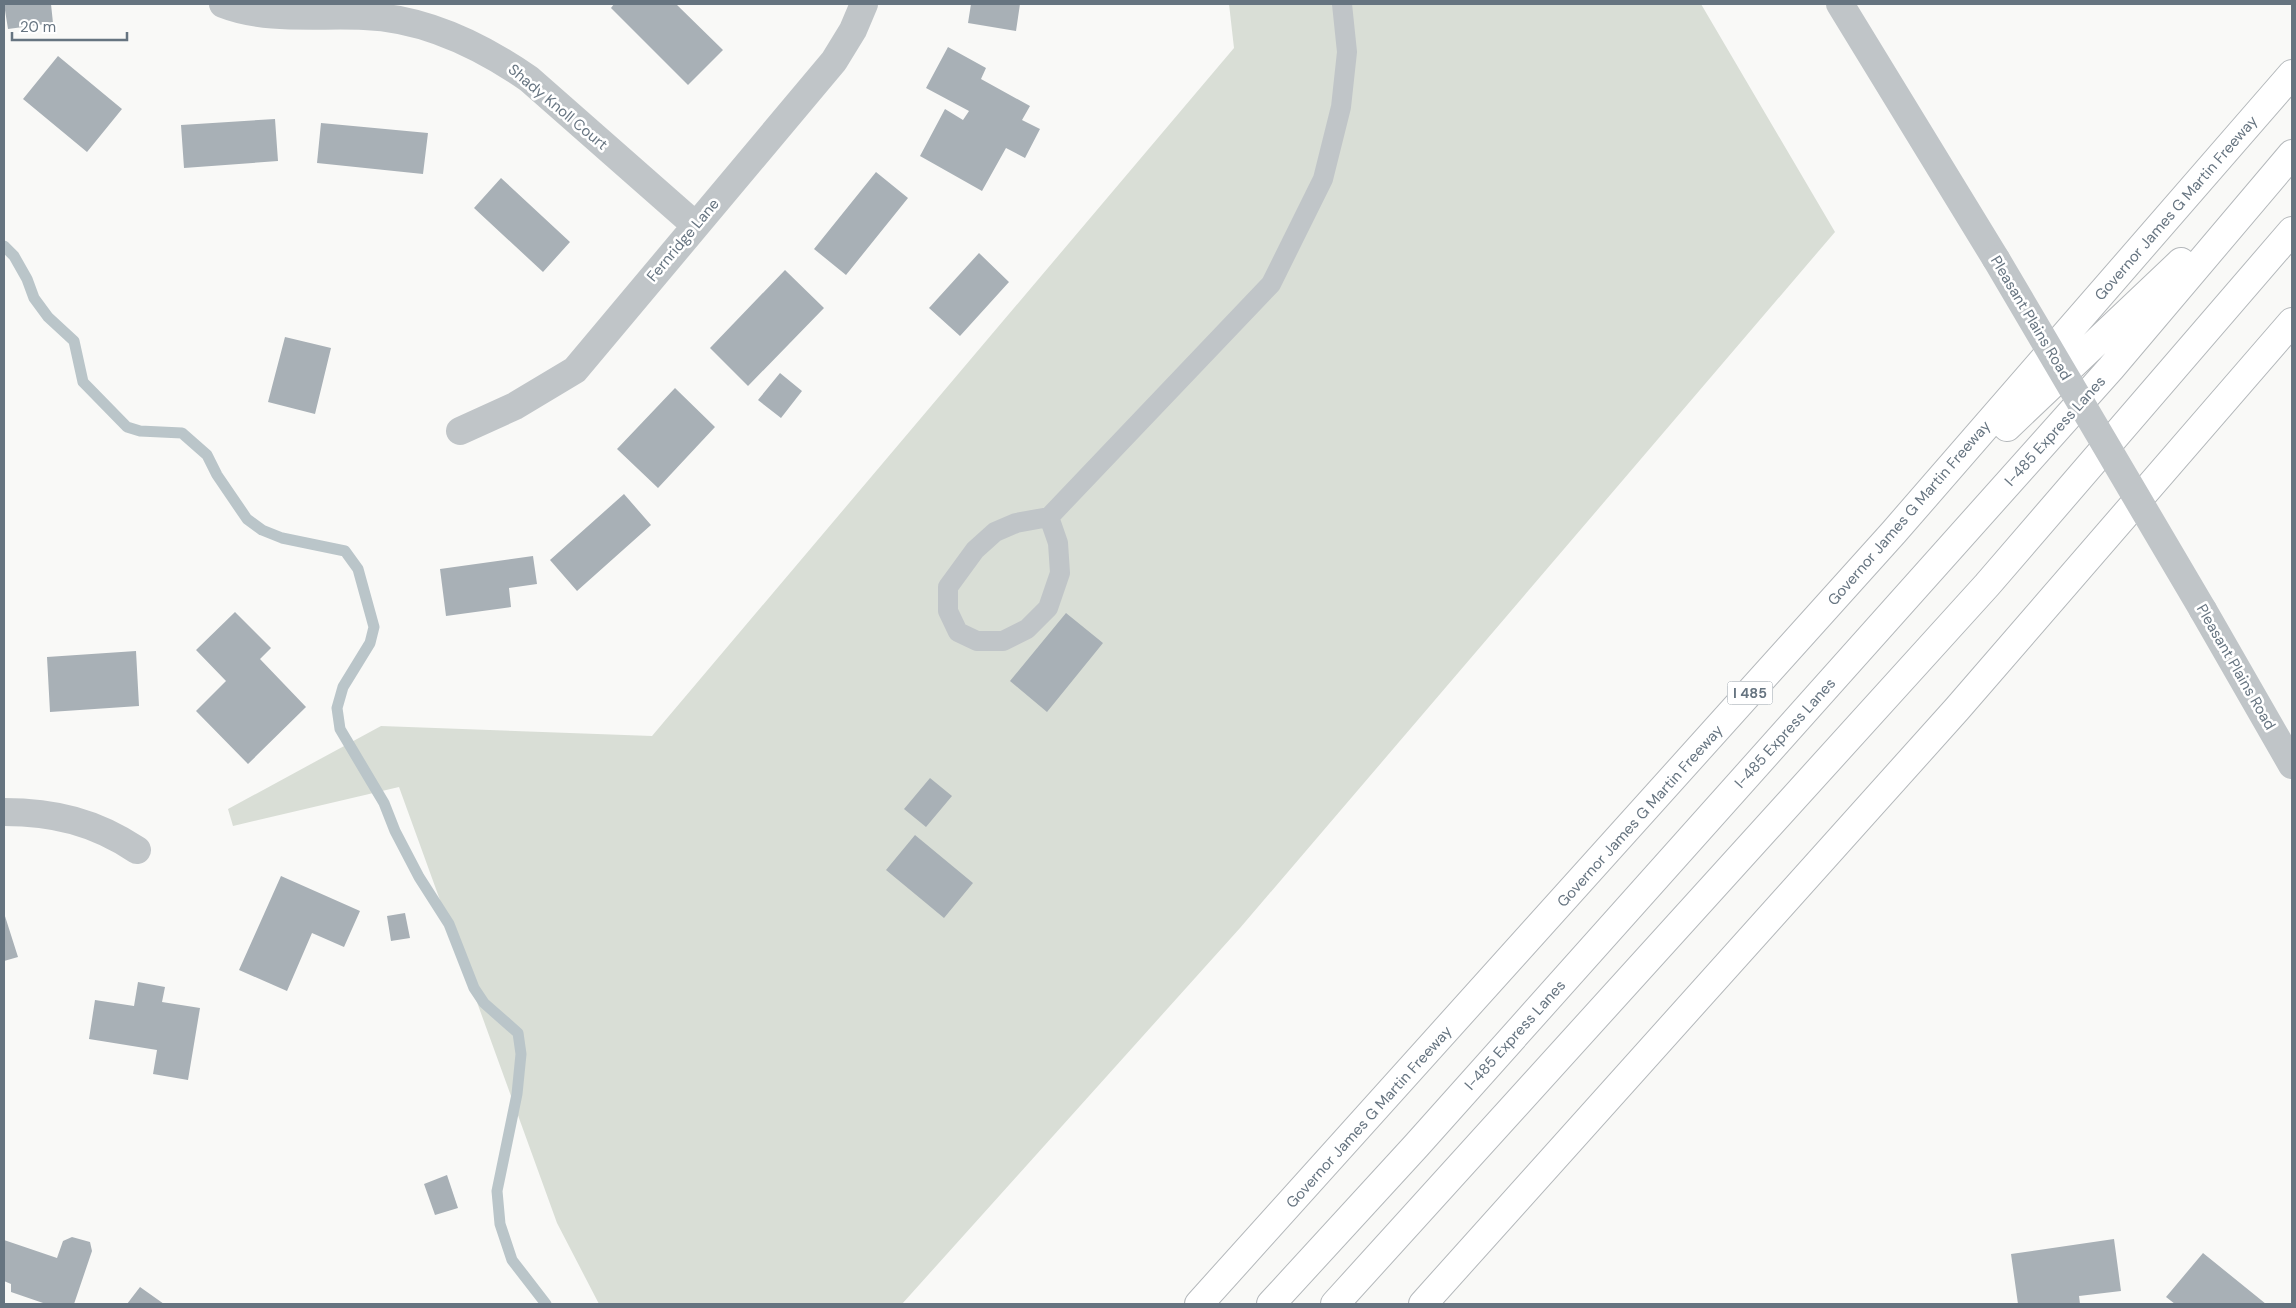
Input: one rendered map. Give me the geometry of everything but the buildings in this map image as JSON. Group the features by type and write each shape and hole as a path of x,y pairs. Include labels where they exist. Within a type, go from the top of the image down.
{"highway":[{"name":"Governor James G Martin Freeway","path":"1199,1304 1894,532 2292,74"},
{"path":"1894,532 2285,162"},
{"name":"I-485 Express Lanes","path":"1271,1304 1429,1131 2111,368 2285,162"},
{"path":"1335,1304 1987,584 2292,231"},
{"path":"1423,1304 1958,709 2292,322"}],"street":[{"name":"Shady Knoll Court","path":"223,4 255,12 305,16 396,18 468,41 503,61 529,79 695,224"},
{"name":"Fernridge Lane","path":"460,431 515,406 575,370 695,224 834,62 853,30 864,4"},
{"name":"Pleasant Plains Road","path":"1840,4 1996,259 2292,765"},
{"path":"4,812 38,812 85,823 114,834 137,850"}],"lane":[{"path":"1049,517 1058,543 1060,573 1048,608 1026,628 1003,642 977,641 958,632 948,611 948,587 975,550 994,532 1016,523 1049,517 1271,284 1323,179 1341,107 1347,52 1342,4"}],"shaded area":[{"path":"1229,4 1701,4 1835,232 1240,928 902,1304 599,1304 557,1223 399,787 233,826 228,809 381,726 652,736 1234,48"}],"waterway":[{"path":"4,246 14,256 27,279 34,298 48,317 74,341 83,382 127,427 140,431 182,433 207,455 217,475 247,519 262,530 282,538 345,551 358,569 374,627 370,643 343,687 337,708 340,729 384,803 395,831 419,877 449,924 474,988 484,1003 518,1033 521,1054 517,1094 497,1191 500,1224 512,1260 546,1304"}]}
